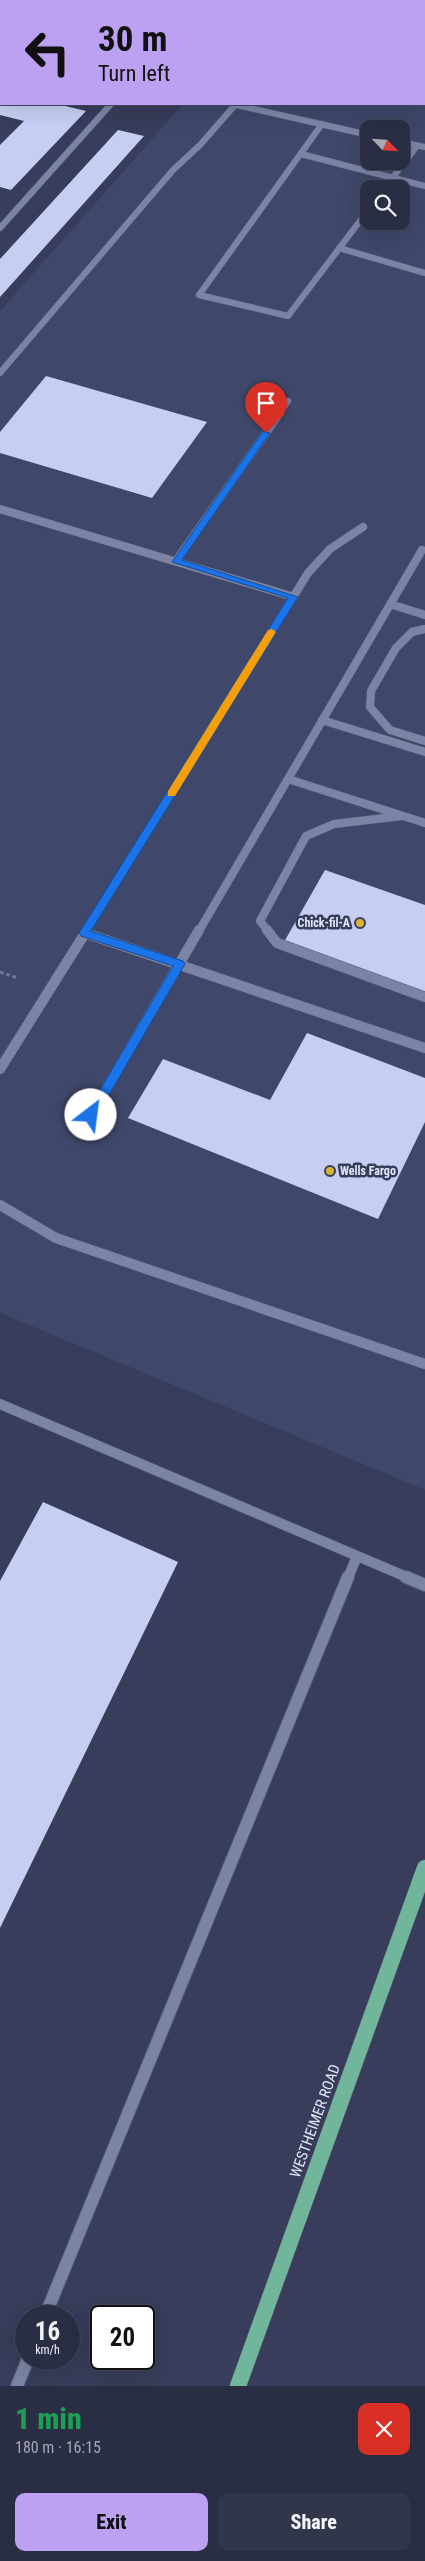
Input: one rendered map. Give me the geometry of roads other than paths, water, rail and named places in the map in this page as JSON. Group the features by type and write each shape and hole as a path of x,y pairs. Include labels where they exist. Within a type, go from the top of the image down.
{"main road":[{"name":"WESTHEIMER ROAD","path":"238,2386 425,1868"}],"street":[{"path":"0,228 110,105"},
{"path":"0,373 174,170 200,145 232,105"},
{"path":"237,105 360,133"},
{"path":"322,124 199,294 288,316 360,221"},
{"path":"410,144 425,148"},
{"path":"393,178 417,146"},
{"path":"301,154 425,186"},
{"path":"0,216 9,218"},
{"path":"339,248 425,273"},
{"path":"176,562 288,401"},
{"path":"0,508 294,597"},
{"path":"0,1069 294,597 308,570 326,549 363,527"},
{"path":"91,1115 422,550"},
{"path":"390,604 425,615"},
{"path":"425,628 412,632 396,648 371,691 370,707 390,730 425,741"},
{"path":"322,720 425,752"},
{"path":"288,778 425,824"},
{"path":"402,816 334,824 306,836 260,921 277,943 425,998"},
{"path":"85,933 425,1048"},
{"path":"0,1205 56,1238 356,1338 425,1364"},
{"path":"0,1404 425,1585"},
{"path":"49,2305 275,1750 357,1556"},
{"path":"17,2386 24,2370"}],"place":[{"name":"Chick-fil-A","path":"360,923"},
{"name":"Wells Fargo","path":"330,1171"}]}
